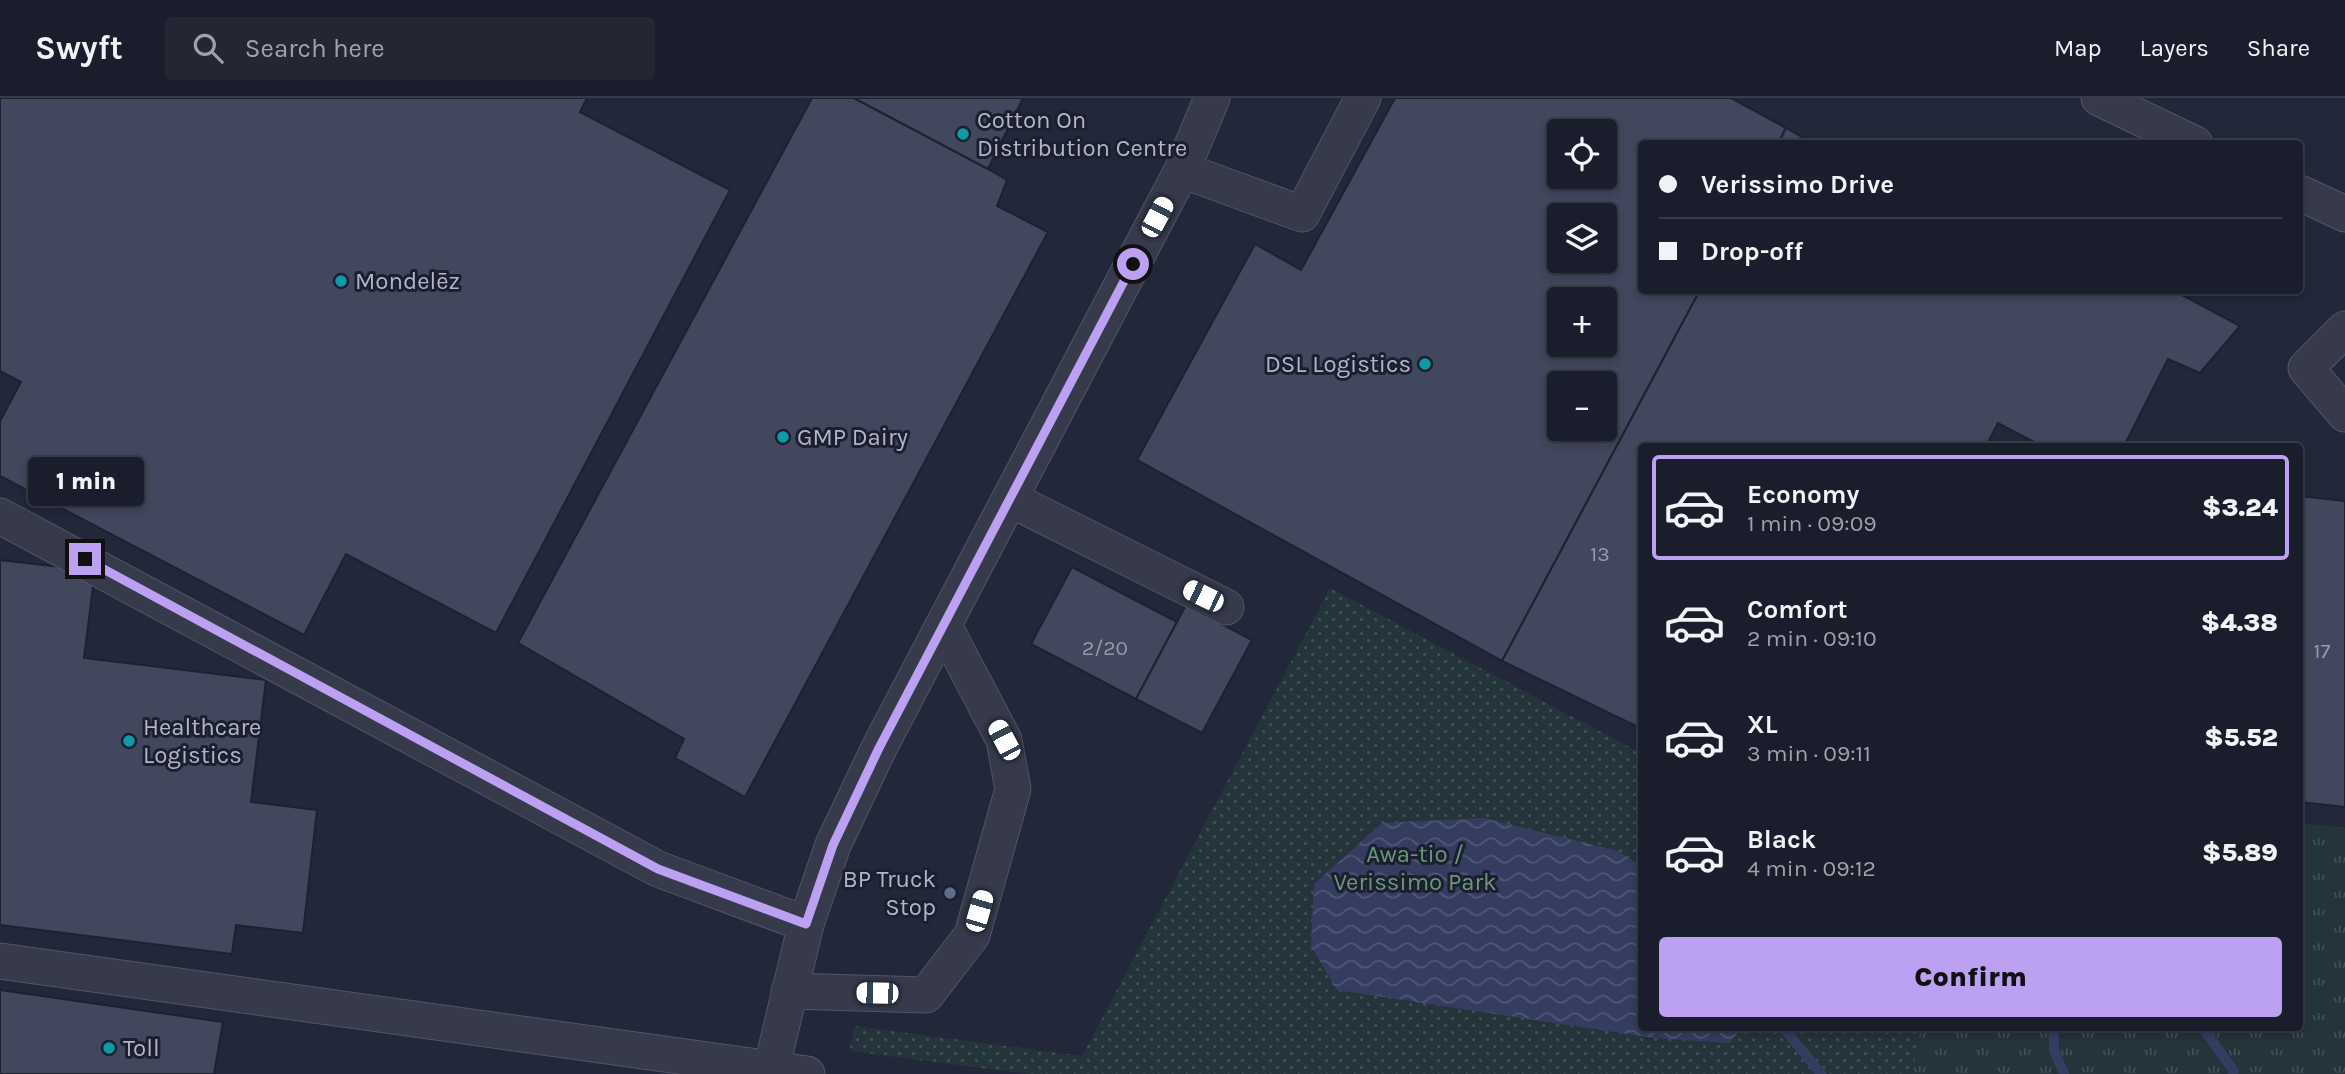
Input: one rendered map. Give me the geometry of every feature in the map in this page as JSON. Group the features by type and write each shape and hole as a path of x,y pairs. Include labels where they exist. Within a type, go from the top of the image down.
{"street":[{"path":"1182,170 1302,214 1363,98"},
{"path":"2099,98 2187,140"},
{"path":"0,961 789,1073 796,991 806,924 833,845 879,748 1182,170 1213,102"},
{"path":"2303,194 2345,214"},
{"path":"2345,329 2306,368 2345,414"},
{"path":"1010,499 1226,607"},
{"path":"0,516 658,869 806,924"},
{"path":"796,991 926,995 972,935 1013,789 1004,740 944,626"}],"green space":[{"name":"Awa-tio / Verissimo Park","path":"1330,588 1638,751 1638,1031 1920,1031 1912,1074 1028,1074 849,1051 855,1026 1082,1056"},
{"path":"2303,823 2345,828 2345,1074 1553,1074 1337,990 1912,1073 1920,1031 2303,1031"}],"water":[{"path":"1484,818 1618,851 1638,864 1638,1031 1739,1031 1730,1043 1654,1038 1337,990 1311,946 1314,884 1382,823"}],"building":[{"name":"Mondelēz","path":"0,98 587,98 580,112 730,190 496,633 346,554 304,635 0,476 0,421 21,382 0,371"},
{"name":"GMP Dairy","path":"812,98 854,98 988,169 1007,180 997,206 1048,232 745,797 675,758 684,739 518,643"},
{"name":"Cotton On Distribution Centre","path":"854,98 1023,98 988,169"},
{"name":"DSL Logistics","path":"1395,98 1731,98 1786,128 1780,140 1638,140 1638,294 1698,294 1502,661 1137,460 1255,244 1301,270"},
{"path":"1786,128 1807,140 1780,140"},
{"path":"1698,294 2180,294 2240,326 2200,373 2168,359 2126,443 2036,443 1998,423 1988,443 1638,443 1638,727 1502,661"},
{"path":"2303,496 2345,501 2345,807 2303,802"},
{"name":"Healthcare Logistics","path":"0,560 95,571 84,658 266,680 251,802 317,810 303,933 236,925 232,954 0,925"},
{"path":"1072,567 1177,622 1136,699 1031,644"},
{"path":"1186,605 1252,640 1202,733 1136,699"},
{"name":"Toll","path":"0,990 223,1022 214,1074 0,1074"}],"waterway":[{"path":"1786,1031 1821,1074"},
{"path":"2054,1031 2054,1050 2064,1074"},
{"path":"2205,1031 2234,1071 2233,1074"}],"place":[{"name":"Cotton On Distribution Centre","path":"963,134"},
{"name":"Mondelēz","path":"341,281"},
{"name":"DSL Logistics","path":"1425,364"},
{"name":"GMP Dairy","path":"783,437"},
{"name":"Healthcare Logistics","path":"129,741"},
{"name":"BP Truck Stop","path":"950,893"},
{"name":"Toll","path":"109,1048"}],"route":[{"path":"85,559 658,869 806,924 833,845 879,748 1133,264"}]}
